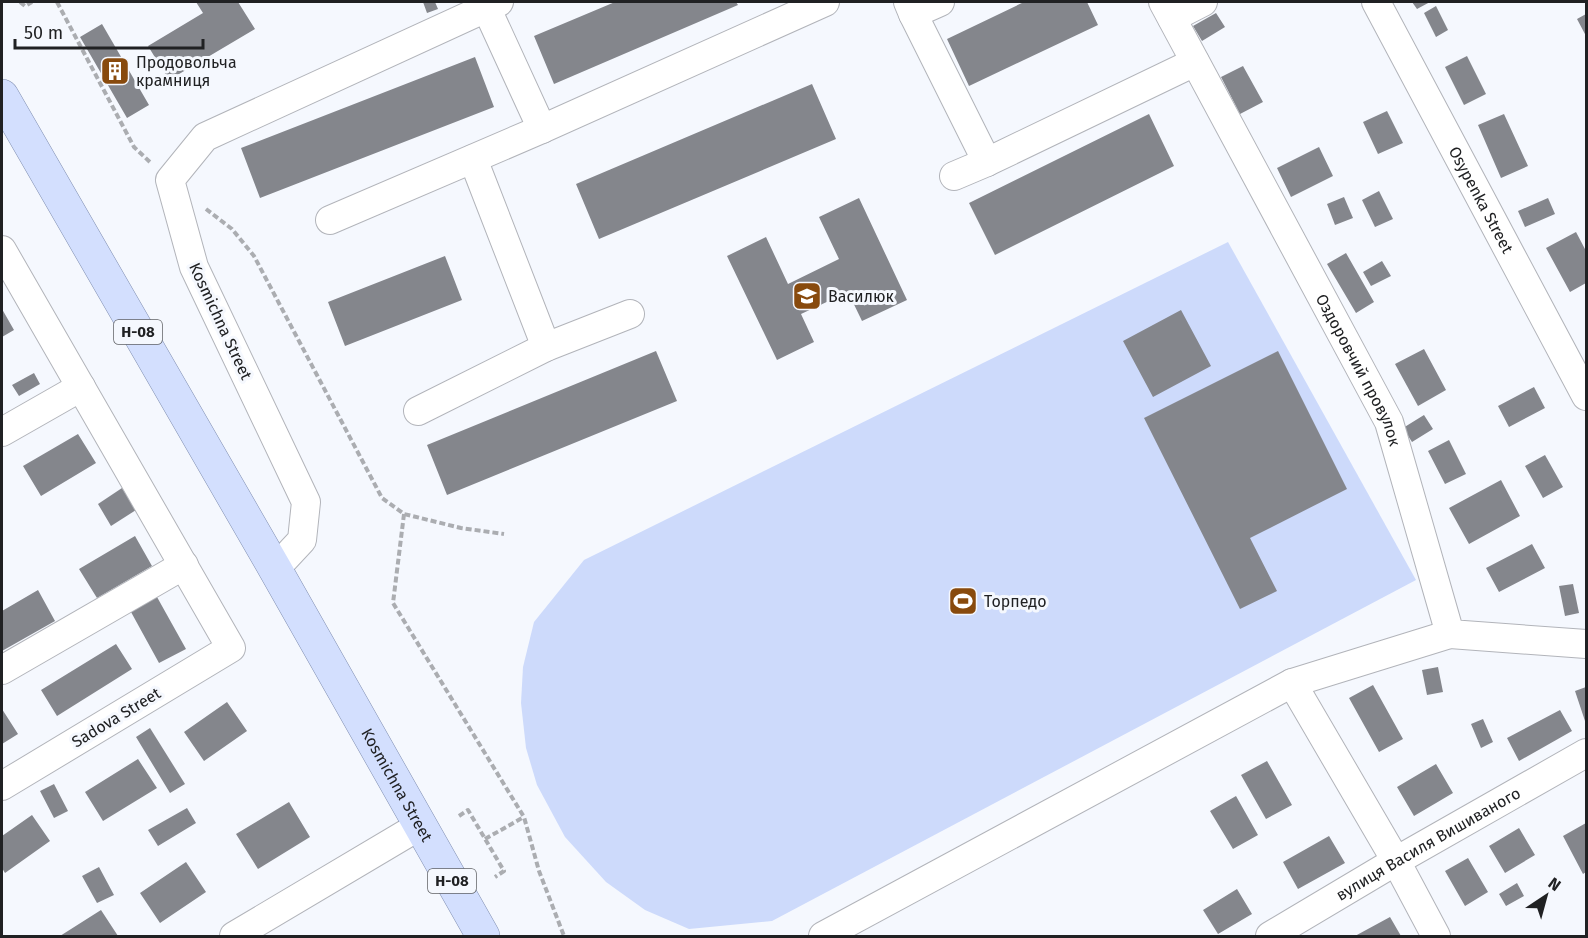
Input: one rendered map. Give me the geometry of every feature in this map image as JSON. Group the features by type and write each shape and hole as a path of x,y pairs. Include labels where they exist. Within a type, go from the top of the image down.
{"main road":[{"name":"Kosmichna Street","path":"2,96 275,569 483,936"}],"street":[{"path":"330,220 542,129 778,11 825,2"},
{"path":"940,2 911,8 987,162"},
{"path":"1167,10 1203,2"},
{"name":"Osypenka Street","path":"1376,2 1587,396"},
{"path":"170,180 205,137 492,4 542,129"},
{"name":"Оздоровчий провулок","path":"1167,10 1389,422 1450,634"},
{"path":"954,176 1195,62"},
{"path":"473,159 546,347"},
{"name":"Kosmichna Street","path":"170,180 194,267 306,502 302,540 275,569"},
{"path":"2,250 184,565 2,670"},
{"path":"418,411 546,347 630,314"},
{"path":"2,432 81,387"},
{"name":"Sadova Street","path":"2,786 231,648 184,565"},
{"path":"823,936 1292,683 1450,634 1587,644"},
{"path":"1292,683 1396,861 1436,936"},
{"name":"вулиця Василя Вишиваного","path":"1270,936 1396,861 1587,753"},
{"path":"234,936 421,825"}],"path":[{"path":"20,2 25,6 32,2"},
{"path":"57,2 134,147 170,180"},
{"path":"205,208 232,229 254,256 382,498 404,514 461,528 504,534"},
{"path":"404,514 393,603 524,817 539,871 564,936"},
{"path":"459,816 468,810 504,871 495,877"},
{"path":"485,839 524,817"}],"shaded area":[{"name":"Торпедо","path":"1228,242 1416,580 772,921 689,929 645,910 606,882 565,837 537,785 526,748 521,703 523,667 534,622 584,560"}],"building":[{"path":"196,2 238,2 255,29 169,80 148,46 203,13"},
{"path":"423,2 435,2 438,9 427,13"},
{"path":"615,2 736,2 738,5 554,84 534,36"},
{"path":"1024,2 1087,2 1098,25 969,86 947,39"},
{"path":"1412,2 1430,2 1417,9"},
{"path":"1436,6 1448,30 1436,37 1424,13"},
{"path":"1216,13 1225,27 1202,41 1193,26"},
{"path":"1586,14 1586,36 1577,19"},
{"name":"Продовольча крамниця","path":"102,24 149,105 127,118 80,37"},
{"path":"1467,56 1486,94 1464,105 1445,67"},
{"path":"475,57 494,107 260,198 241,148"},
{"path":"1243,66 1263,102 1240,114 1221,77"},
{"path":"812,84 836,139 599,239 576,184"},
{"path":"1387,111 1403,143 1378,154 1363,122"},
{"path":"1149,114 1174,166 995,255 969,203"},
{"path":"1504,114 1528,166 1501,178 1478,125"},
{"path":"1319,147 1333,176 1291,197 1277,168"},
{"path":"1379,191 1393,219 1375,227 1362,200"},
{"path":"1344,197 1353,218 1335,225 1327,204"},
{"path":"859,198 907,300 862,321 848,292 801,314 814,342 777,360 727,256 766,237 788,284 839,259 819,217"},
{"path":"1548,198 1555,214 1525,227 1518,211"},
{"path":"1576,232 1586,251 1586,283 1570,292 1546,248"},
{"path":"1346,253 1374,302 1356,313 1327,264"},
{"path":"445,256 462,300 345,346 328,302"},
{"path":"1382,261 1391,276 1371,286 1363,272"},
{"path":"2,309 14,330 2,337"},
{"path":"1181,310 1211,366 1153,397 1123,341"},
{"path":"1424,349 1446,390 1418,406 1395,364"},
{"path":"656,351 677,401 447,495 427,445"},
{"path":"1278,351 1347,489 1250,538 1277,591 1240,609 1144,418"},
{"path":"34,373 40,384 19,396 12,385"},
{"path":"1534,387 1545,408 1509,427 1498,406"},
{"path":"1424,415 1433,429 1412,442 1403,428"},
{"path":"78,434 96,463 41,496 23,466"},
{"path":"1449,440 1466,474 1445,484 1428,451"},
{"path":"1545,455 1563,487 1543,498 1525,466"},
{"path":"1501,480 1520,516 1469,544 1449,508"},
{"path":"122,488 136,510 111,526 98,504"},
{"path":"135,536 152,566 97,598 79,569"},
{"path":"1532,544 1545,568 1499,592 1486,568"},
{"path":"1573,584 1579,613 1565,616 1559,586"},
{"path":"38,590 55,621 2,651 2,611"},
{"path":"157,597 186,649 159,663 131,612"},
{"path":"116,644 132,669 57,716 41,690"},
{"path":"1438,667 1443,692 1427,695 1422,670"},
{"path":"1373,685 1403,739 1379,752 1349,698"},
{"path":"1586,687 1586,724 1575,691"},
{"path":"227,702 247,731 204,761 184,732"},
{"path":"2,709 18,734 2,744"},
{"path":"1560,710 1572,731 1519,761 1507,738"},
{"path":"1483,719 1493,742 1481,748 1471,724"},
{"path":"150,728 185,784 170,793 136,737"},
{"path":"138,759 157,788 103,821 85,792"},
{"path":"1267,761 1292,805 1266,819 1241,775"},
{"path":"1436,764 1453,793 1414,816 1397,787"},
{"path":"54,784 68,811 54,818 40,791"},
{"path":"1236,796 1258,835 1233,849 1210,811"},
{"path":"289,802 310,837 258,869 236,834"},
{"path":"187,808 196,823 158,846 148,830"},
{"path":"32,815 50,841 5,873 2,868 2,836"},
{"path":"1586,823 1586,872 1583,874 1563,836"},
{"path":"1519,828 1535,855 1505,873 1489,846"},
{"path":"1329,836 1345,863 1298,889 1283,862"},
{"path":"1468,858 1488,892 1465,906 1445,871"},
{"path":"186,862 206,892 160,923 140,893"},
{"path":"99,867 114,895 97,903 82,876"},
{"path":"1517,883 1524,896 1506,906 1499,894"},
{"path":"1237,889 1252,914 1218,934 1203,910"},
{"path":"101,910 118,936 60,936"},
{"path":"1390,917 1401,936 1355,936"}],"place":[{"name":"Продовольча крамниця","path":"115,71"},
{"name":"Василюк","path":"807,296"},
{"name":"Торпедо","path":"963,601"}]}
